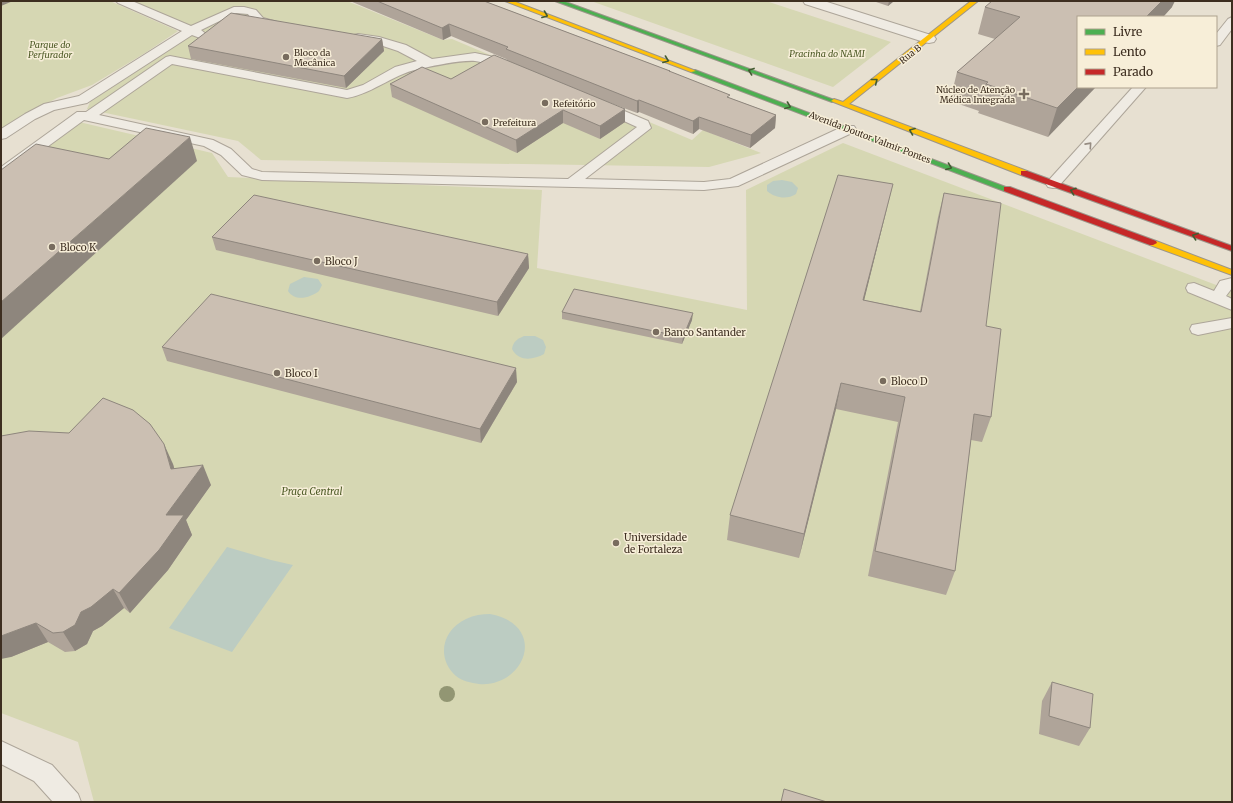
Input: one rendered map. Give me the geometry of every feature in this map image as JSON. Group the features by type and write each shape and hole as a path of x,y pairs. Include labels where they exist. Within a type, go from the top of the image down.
{"street":[{"name":"Avenida Doutor Valmir Pontes","path":"508,1 1232,273"},
{"path":"558,1 844,104 1053,184 1232,249"},
{"path":"810,1 929,39"},
{"name":"Rua B","path":"844,104 929,39 975,1"}],"lane":[{"path":"122,1 192,36"},
{"path":"1,135 44,108 65,101 82,100 192,36 224,14 234,10 252,12 255,19 261,22 290,28"},
{"path":"1217,41 1232,21"},
{"path":"349,37 379,41 402,48 430,63"},
{"path":"1,174 182,51"},
{"path":"170,60 347,94 358,92 400,70 411,66 467,58 482,58 519,72"},
{"path":"1053,184 1139,88"},
{"path":"82,100 86,115"},
{"path":"571,183 644,128 643,124 637,120 592,102"},
{"path":"86,115 208,144 226,152 247,172 262,176 667,186 704,186 733,183 849,130"},
{"path":"1194,288 1225,301 1226,285 1232,283"},
{"path":"1198,329 1232,323"},
{"path":"1,752 43,773 69,802"}],"green space":[{"name":"Parque do Perfurador","path":"1,1 110,1 178,31 92,85 57,98 1,130"},
{"path":"127,1 347,1 443,40 452,39 692,140 703,130 761,153 709,167 261,160 238,141 87,109 90,102 197,31"},
{"name":"Pracinha do NAMI","path":"591,1 766,1 891,42 833,87"},
{"name":"Praça Central","path":"79,122 212,153 228,177 542,190 537,268 747,310 746,190 843,143 1232,291 1232,802 94,802 78,742 1,713 1,179"}],"shaded area":[{"path":"782,180 792,182 798,188 796,194 785,198 767,191 767,185 773,181"},
{"path":"304,277 318,279 322,285 319,291 311,296 303,298 295,297 288,291 290,284"},
{"path":"524,336 535,336 543,340 546,347 544,354 535,358 526,359 518,356 512,349 513,344"},
{"path":"227,547 293,565 232,652 169,628"},
{"path":"490,614 508,620 520,630 525,642 524,655 518,667 508,676 495,683 479,684 458,678 450,669 446,661 444,645 447,637 458,624 466,619 478,615"}],"building":[{"path":"377,1 484,1 670,71 730,95 727,97 776,115 751,135 699,117 693,121 639,100 637,101 506,49 508,47 449,24 442,28"},
{"path":"992,1 1162,1 1147,16 1077,16 1077,88 1057,108 986,84 988,82 957,72 1020,17 985,7"},
{"name":"Bloco da Mecânica","path":"231,13 382,39 344,76 188,46"},
{"path":"494,55 625,109 600,126 563,110 516,140 390,84 422,67 451,79"},
{"path":"146,128 190,137 1,302 1,170 36,144 109,159"},
{"name":"Bloco D","path":"838,175 893,184 863,300 921,312 944,193 1001,203 986,326 1001,329 991,417 974,414 955,571 875,551 905,397 841,383 804,534 730,515"},
{"path":"254,195 528,254 497,302 212,237"},
{"name":"Banco Santander","path":"574,289 693,313 683,337 562,312"},
{"name":"Bloco I","path":"211,294 516,368 480,429 162,347"},
{"path":"103,398 133,410 150,424 164,444 171,469 203,465 166,515 184,515 159,550 119,593 113,589 91,607 81,612 75,625 63,632 53,633 36,623 1,636 1,436 29,431 69,433"},
{"path":"1052,682 1093,694 1090,728 1049,716"},
{"path":"784,789 827,802 781,802"}],"traffic: fast":[{"path":"558,1 834,101"},
{"path":"693,71 1007,189"}],"traffic: slow":[{"path":"508,1 693,71"},
{"path":"844,105 975,1"},
{"path":"834,101 1024,173"},
{"path":"1153,243 1232,273"}],"traffic: jam":[{"path":"1024,173 1232,249"},
{"path":"1007,189 1153,243"}],"place":[{"name":"Bloco da Mecânica","path":"286,57"},
{"name":"Núcleo de Atenção Médica Integrada","path":"1024,94"},
{"name":"Refeitório","path":"545,103"},
{"name":"Prefeitura","path":"485,122"},
{"name":"Bloco K","path":"52,247"},
{"name":"Bloco J","path":"317,261"},
{"name":"Banco Santander","path":"656,332"},
{"name":"Bloco I","path":"277,373"},
{"name":"Bloco D","path":"883,381"},
{"name":"Universidade de Fortaleza","path":"616,543"}]}
